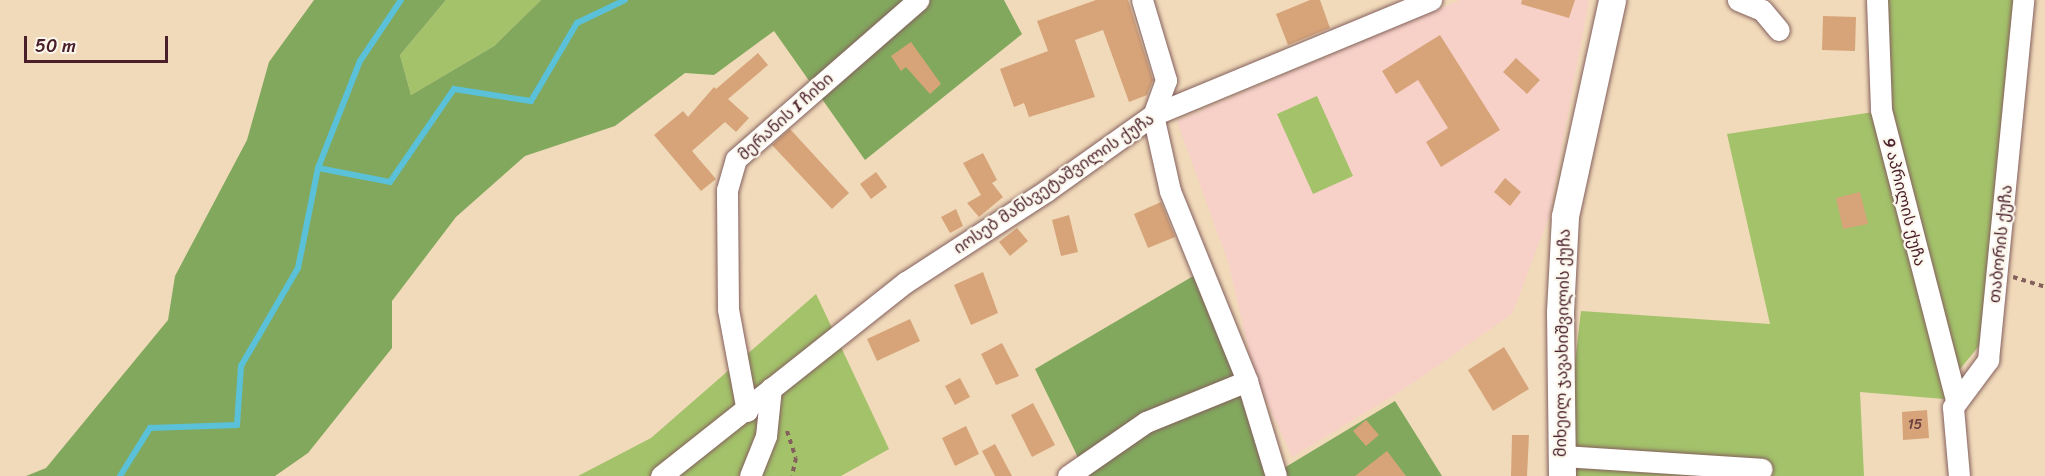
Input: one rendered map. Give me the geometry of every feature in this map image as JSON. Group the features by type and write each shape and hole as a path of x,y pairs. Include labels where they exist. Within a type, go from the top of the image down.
{"main road":[{"name":"მიხეილ ჯავახიშვილის ქუჩა","path":"1562,466 1560,312 1565,216 1612,0"}],"street":[{"name":"მერანის I ჩიხი","path":"747,411 728,309 727,190 736,159 918,0"},
{"path":"1142,0 1166,80 1153,115 1170,191 1246,381 1276,476"},
{"name":"იოსებ მანსვეტაშვილის ქუჩა","path":"661,476 747,411 771,388 906,282 1046,191 1153,115 1431,0"},
{"path":"1737,0 1761,9 1779,30"},
{"name":"9 აპრილის ქუჩა","path":"1877,0 1881,110 1956,400"},
{"name":"თაბორის ქუჩა","path":"1956,400 1988,360 2023,0"},
{"path":"1068,476 1146,422 1246,381"},
{"path":"750,476 766,436 771,388"},
{"path":"1956,400 1953,407 1959,476"},
{"path":"1562,466 1762,469"}],"path":[{"path":"1998,272 2045,287"}],"shaded area":[{"path":"1460,0 1589,0 1549,217 1512,314 1404,389 1292,457 1254,373 1229,265 1177,121"}],"green space":[{"path":"314,0 446,0 400,55 411,95 494,46 541,0 1004,0 1022,34 865,160 774,31 714,75 685,73 615,126 525,156 456,217 392,301 392,348 308,453 275,476 26,476 46,468 168,320 175,276 247,140 269,62"},
{"path":"446,0 541,0 494,46 411,95 400,55"},
{"path":"1888,0 2015,0 1983,341 1956,374 1893,130"},
{"path":"1317,96 1353,176 1313,194 1277,114"},
{"path":"1874,112 1956,400 1860,392 1864,476 1562,476 1581,311 1770,324 1727,134"},
{"path":"1195,275 1279,471 1395,401 1442,476 1087,476 1035,369"},
{"path":"816,294 889,449 841,476 578,476 651,438"}],"building":[{"path":"1096,0 1128,0 1153,80 1147,95 1129,102 1103,30 1075,40 1095,97 1029,117 1024,103 1014,107 1000,69 1048,51 1037,21"},
{"path":"1310,0 1320,0 1330,28 1288,45 1276,14"},
{"path":"1522,0 1575,0 1569,18 1521,4"},
{"path":"1823,16 1856,17 1855,51 1822,50"},
{"path":"1440,35 1500,130 1441,167 1426,142 1448,128 1418,80 1396,94 1382,71"},
{"path":"911,42 941,84 930,94 906,67 901,71 891,56"},
{"path":"758,53 768,65 728,99 749,118 736,132 725,122 692,151 716,179 701,191 654,135 683,111 688,117 714,87 716,89"},
{"path":"1516,58 1540,80 1527,94 1503,72"},
{"path":"790,129 849,193 832,209 772,145"},
{"path":"983,153 997,180 992,183 1003,197 979,217 967,203 981,195 963,163"},
{"path":"876,172 887,187 871,199 860,184"},
{"path":"1505,178 1521,192 1510,206 1494,192"},
{"path":"1860,192 1868,224 1843,229 1836,198"},
{"path":"1161,202 1175,237 1148,248 1134,214"},
{"path":"956,209 963,226 950,233 941,217"},
{"path":"1069,215 1078,252 1061,256 1052,220"},
{"path":"1017,228 1028,241 1010,256 999,242"},
{"path":"983,272 998,313 971,325 954,285"},
{"path":"910,319 920,341 877,361 867,339"},
{"path":"1002,343 1019,376 996,385 981,354"},
{"path":"1504,347 1529,389 1493,411 1468,370"},
{"path":"960,378 970,397 955,405 945,386"},
{"path":"1033,403 1055,445 1032,457 1011,415"},
{"path":"1927,410 1929,438 1903,440 1902,412"},
{"path":"1366,420 1379,435 1366,446 1353,431"},
{"path":"966,426 979,454 955,466 942,438"},
{"path":"1512,435 1529,435 1527,476 1511,476"},
{"path":"995,444 1012,476 995,476 982,451"},
{"path":"1387,451 1406,476 1355,476"}],"waterway":[{"path":"318,168 360,61 401,0"},
{"path":"120,476 150,428 237,425 241,366 298,268 318,168 390,182 454,89 531,101 577,23 625,0"}]}
